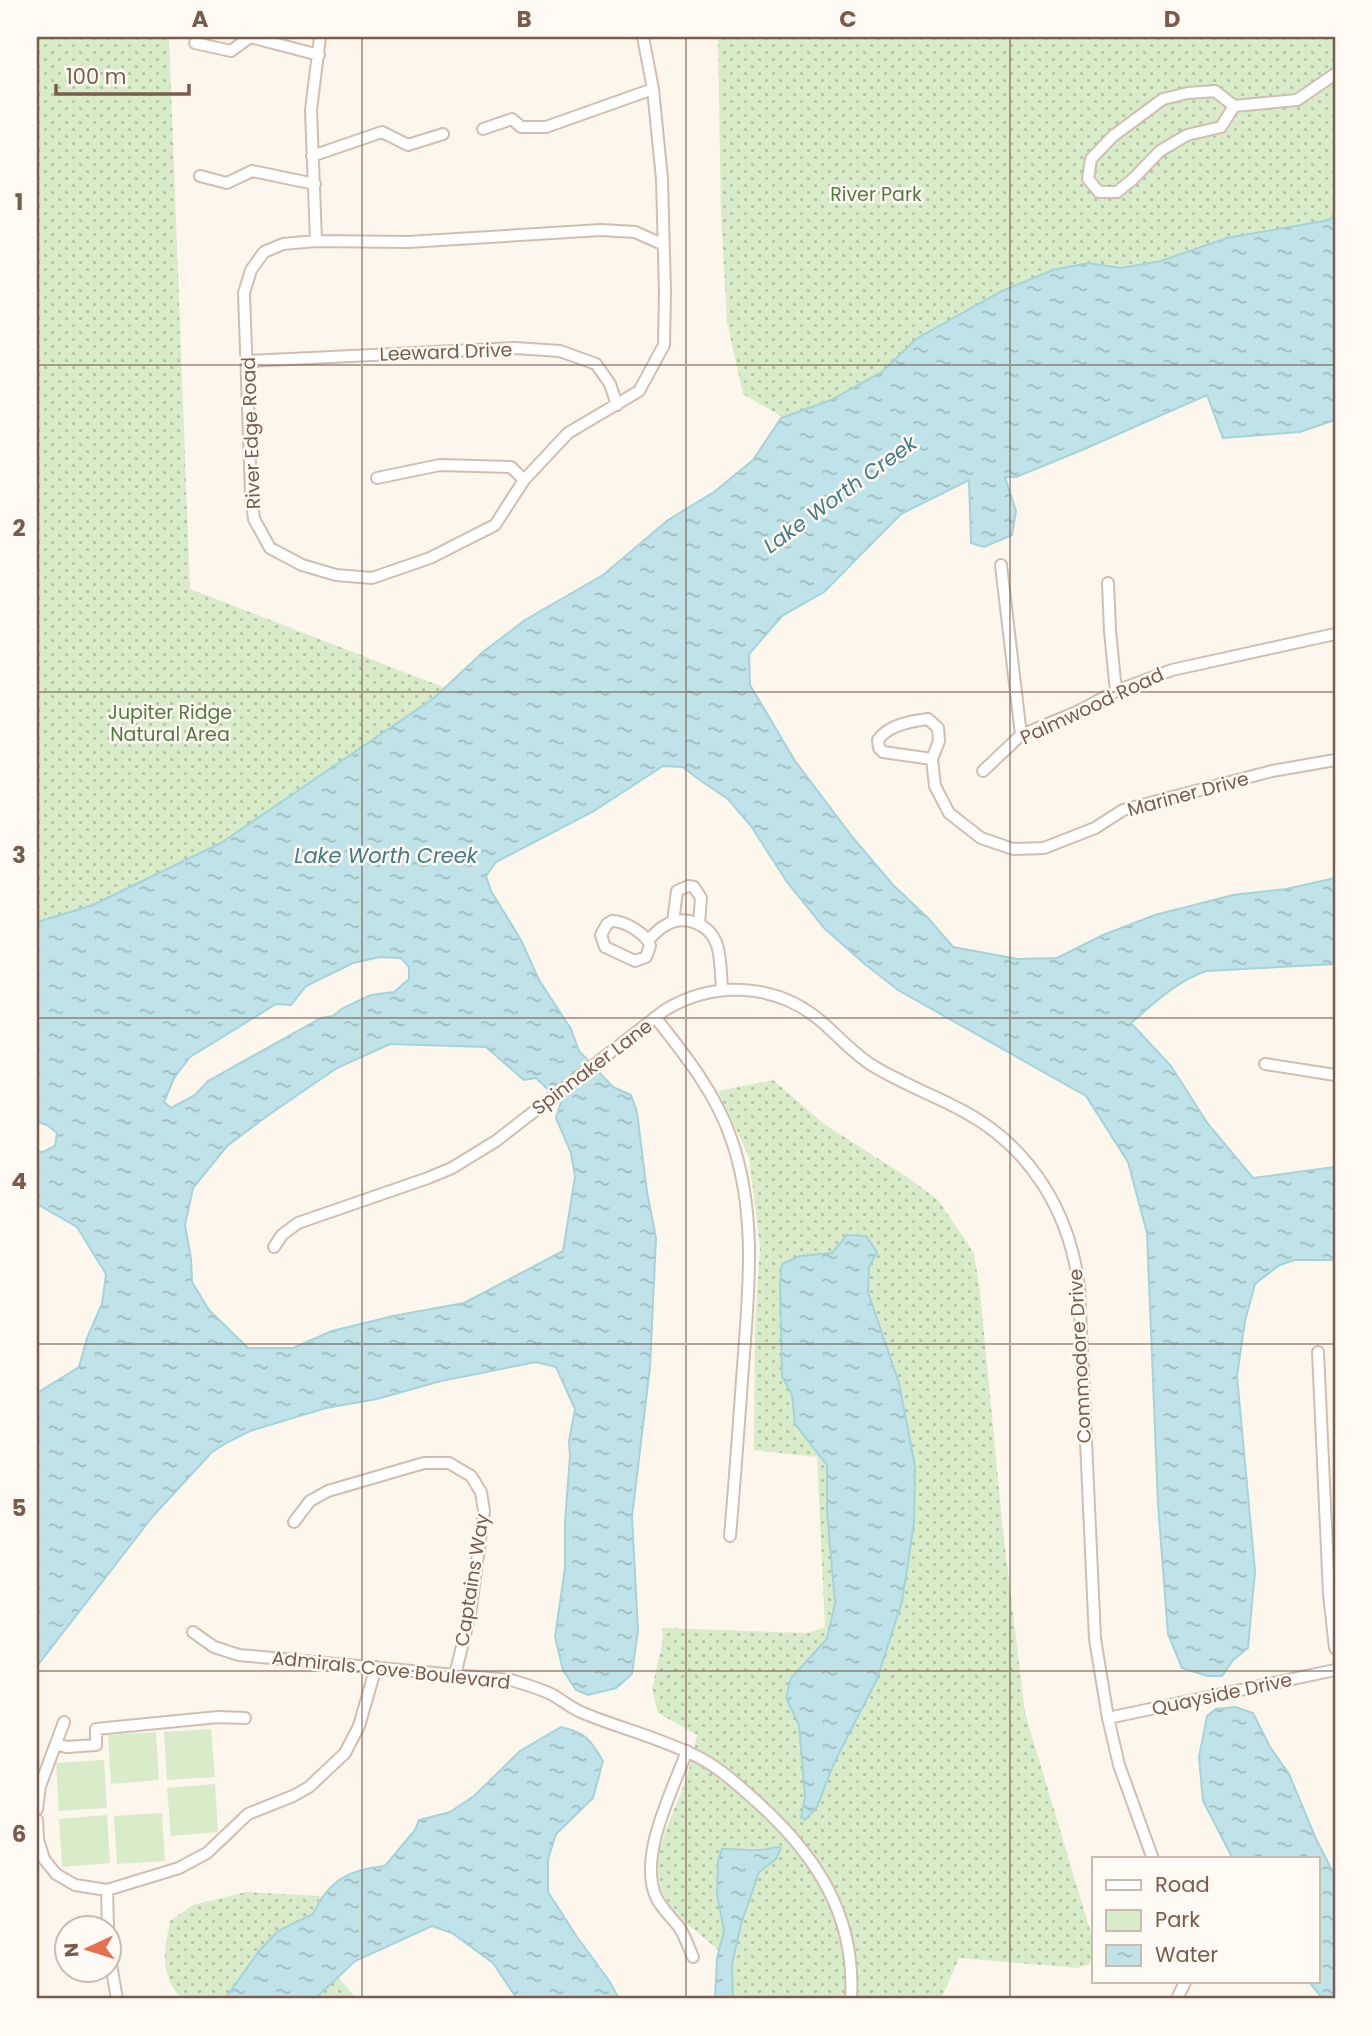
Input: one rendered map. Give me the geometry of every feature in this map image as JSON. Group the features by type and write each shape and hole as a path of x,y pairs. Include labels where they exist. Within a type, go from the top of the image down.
{"street":[{"path":"195,43 231,51 250,37 319,55"},
{"path":"316,241 311,110 320,37"},
{"name":"River Edge Road","path":"643,37 653,89 662,179 665,292 664,345 639,391 568,433 524,480 495,524 430,558 372,578 336,575 302,565 270,548 254,519 244,293 251,270 264,252 282,244 316,241 372,243 601,230 635,232 663,244"},
{"path":"1234,106 1221,127 1187,135 1160,151 1117,192 1099,192 1088,179 1091,159 1113,136 1163,99 1188,93 1215,91 1234,106 1297,100 1335,74"},
{"path":"483,129 512,119 521,127 546,127 653,89"},
{"path":"312,156 382,132 408,145 443,134"},
{"path":"200,176 227,183 252,171 315,184"},
{"name":"Leeward Drive","path":"248,361 503,349 560,351 596,364 610,384 617,405"},
{"path":"377,478 440,465 511,467 524,480"},
{"path":"1001,565 1021,735"},
{"path":"1108,583 1116,691"},
{"name":"Palmwood Road","path":"983,771 1021,735 1079,711 1116,691 1172,670 1335,634"},
{"name":"Mariner Drive","path":"932,759 883,752 879,748 878,740 883,733 911,721 928,719 938,728 939,741 932,759 935,786 948,813 981,838 1013,849 1044,848 1095,828 1122,810 1272,771 1335,760"},
{"path":"673,922 677,891 688,886 694,887 701,898 699,924"},
{"path":"649,940 661,928 673,922 686,920 699,924 711,934 717,946 722,990"},
{"path":"619,921 649,940 646,957 635,961 610,951 601,941 601,935 607,924 619,921"},
{"name":"Commodore Drive","path":"656,1017 692,996 722,990 757,991 792,1002 822,1022 869,1063 977,1119 1005,1140 1025,1160 1046,1189 1058,1210 1074,1255 1079,1287 1092,1599 1100,1678 1131,1803 1152,1857"},
{"name":"Spinnaker Lane","path":"274,1247 287,1230 298,1223 452,1168 496,1141 656,1017 688,1059 718,1107 738,1160 747,1203 747,1314 730,1536"},
{"path":"1265,1064 1335,1075"},
{"path":"1318,1352 1329,1594 1335,1647"},
{"name":"Captains Way","path":"294,1522 310,1502 328,1491 424,1463 449,1463 471,1476 481,1492 484,1511 470,1614 455,1675"},
{"name":"Admirals Cove Boulevard","path":"193,1632 214,1647 239,1655 498,1677 531,1686 582,1712 687,1751 729,1777 782,1824 809,1856 827,1887 841,1922 849,1962 850,1999"},
{"path":"37,1820 41,1853 56,1874 82,1887 107,1890 193,1861 219,1843 248,1814 299,1793 319,1779 345,1753 359,1726 376,1667"},
{"name":"Quayside Drive","path":"1108,1718 1335,1670"},
{"path":"57,1744 66,1747 96,1745 96,1729 218,1717 245,1718"},
{"path":"37,1809 40,1786 64,1722"},
{"path":"687,1751 652,1846 650,1871 661,1907 679,1928 693,1957"},
{"path":"107,1890 108,1913"}],"green space":[{"name":"Jupiter Ridge Natural Area","path":"37,37 169,37 190,589 453,691 183,873 37,931"},
{"name":"River Park","path":"718,37 1335,37 1335,218 896,371 791,422 743,394 727,322 721,213"},
{"path":"773,1080 824,1124 938,1200 974,1253 1025,1713 1092,1936 1092,1964 1078,1968 959,1958 941,1999 733,1999 732,1964 741,1924 759,1872 776,1859 776,1847 762,1852 748,1848 717,1895 724,1931 719,1951 673,1910 661,1888 659,1856 687,1776 697,1735 658,1713 652,1689 663,1639 662,1628 808,1633 825,1627 817,1457 754,1450 755,1325 760,1247 749,1157 718,1091"},
{"path":"211,1729 215,1777 167,1780 164,1732"},
{"path":"156,1732 159,1780 111,1784 108,1735"},
{"path":"104,1760 107,1808 59,1811 56,1763"},
{"path":"215,1784 218,1832 171,1836 167,1788"},
{"path":"162,1813 165,1861 117,1864 114,1816"},
{"path":"107,1815 110,1863 62,1867 59,1819"},
{"path":"246,1892 321,1896 313,1914 278,1931 259,1951 225,1999 181,1999 166,1970 166,1943 170,1921 193,1905"},
{"path":"338,1977 357,1999 315,1999"}],"water":[{"name":"Lake Worth Creek","path":"1335,215 1335,420 1300,432 1223,438 1207,395 1016,477 1005,477 1016,511 1012,535 984,547 971,543 969,480 901,514 824,592 782,616 749,654 750,685 795,761 893,885 928,918 953,947 1018,959 1057,958 1103,935 1155,915 1233,895 1286,889 1335,878 1335,964 1206,971 1195,975 1157,1000 1131,1023 1171,1066 1208,1124 1253,1178 1335,1167 1335,1260 1294,1260 1278,1266 1255,1284 1245,1321 1237,1376 1255,1571 1248,1648 1233,1660 1222,1676 1207,1676 1182,1668 1168,1634 1158,1504 1147,1233 1128,1162 1086,1096 898,990 825,929 787,882 751,826 728,799 683,767 663,766 594,811 496,862 486,876 491,891 521,940 539,980 571,1029 579,1051 613,1087 631,1095 637,1112 656,1238 650,1367 632,1517 638,1630 632,1674 616,1688 588,1695 576,1690 563,1670 555,1637 565,1568 569,1441 575,1409 556,1367 536,1362 441,1381 377,1399 326,1408 250,1431 228,1442 212,1452 153,1516 37,1666 37,1393 79,1367 87,1338 102,1304 106,1274 77,1227 37,1204 37,1151 43,1152 55,1146 57,1133 47,1125 37,1122 37,922 93,905 221,843 434,698 483,652 525,620 603,575 668,520 714,492 753,460 781,418 831,400 882,372 916,339 1002,291 1053,270 1088,263 1121,268 1161,261 1227,238 1329,220","holes":["380,957 401,958 409,967 409,979 394,992 371,995 343,1008 333,1016 321,1018 208,1081 195,1095 171,1108 164,1102 174,1078 190,1057 276,1004 291,1005 306,986 353,963","390,1044 486,1047 524,1080 536,1078 561,1102 556,1118 571,1153 575,1177 563,1251 464,1303 332,1331 293,1348 248,1348 209,1310 192,1282 185,1225 193,1188 227,1146 267,1116 337,1068"]},
{"path":"847,1235 866,1236 877,1252 869,1267 868,1292 899,1383 915,1466 914,1523 902,1602 877,1679 834,1763 817,1807 805,1820 801,1817 805,1797 799,1725 786,1698 791,1678 827,1639 835,1603 827,1511 827,1465 795,1424 792,1395 782,1376 780,1282 782,1264 800,1256 832,1253"},
{"path":"1235,1707 1253,1713 1270,1747 1289,1774 1316,1839 1335,1876 1335,1999 1323,1999 1310,1983 1320,1983 1320,1857 1232,1857 1203,1801 1199,1757 1207,1716 1216,1709"},
{"path":"561,1727 586,1738 603,1761 593,1798 556,1834 548,1859 548,1892 619,1999 517,1999 493,1963 452,1933 432,1926 355,1961 315,1999 225,1999 259,1951 278,1931 313,1914 333,1885 350,1874 385,1866 415,1830 419,1820 450,1812 474,1796 520,1751"},
{"path":"781,1848 776,1859 759,1872 741,1924 732,1964 733,1999 715,1999 717,1958 724,1931 717,1895 718,1861 722,1849 756,1850"}]}
